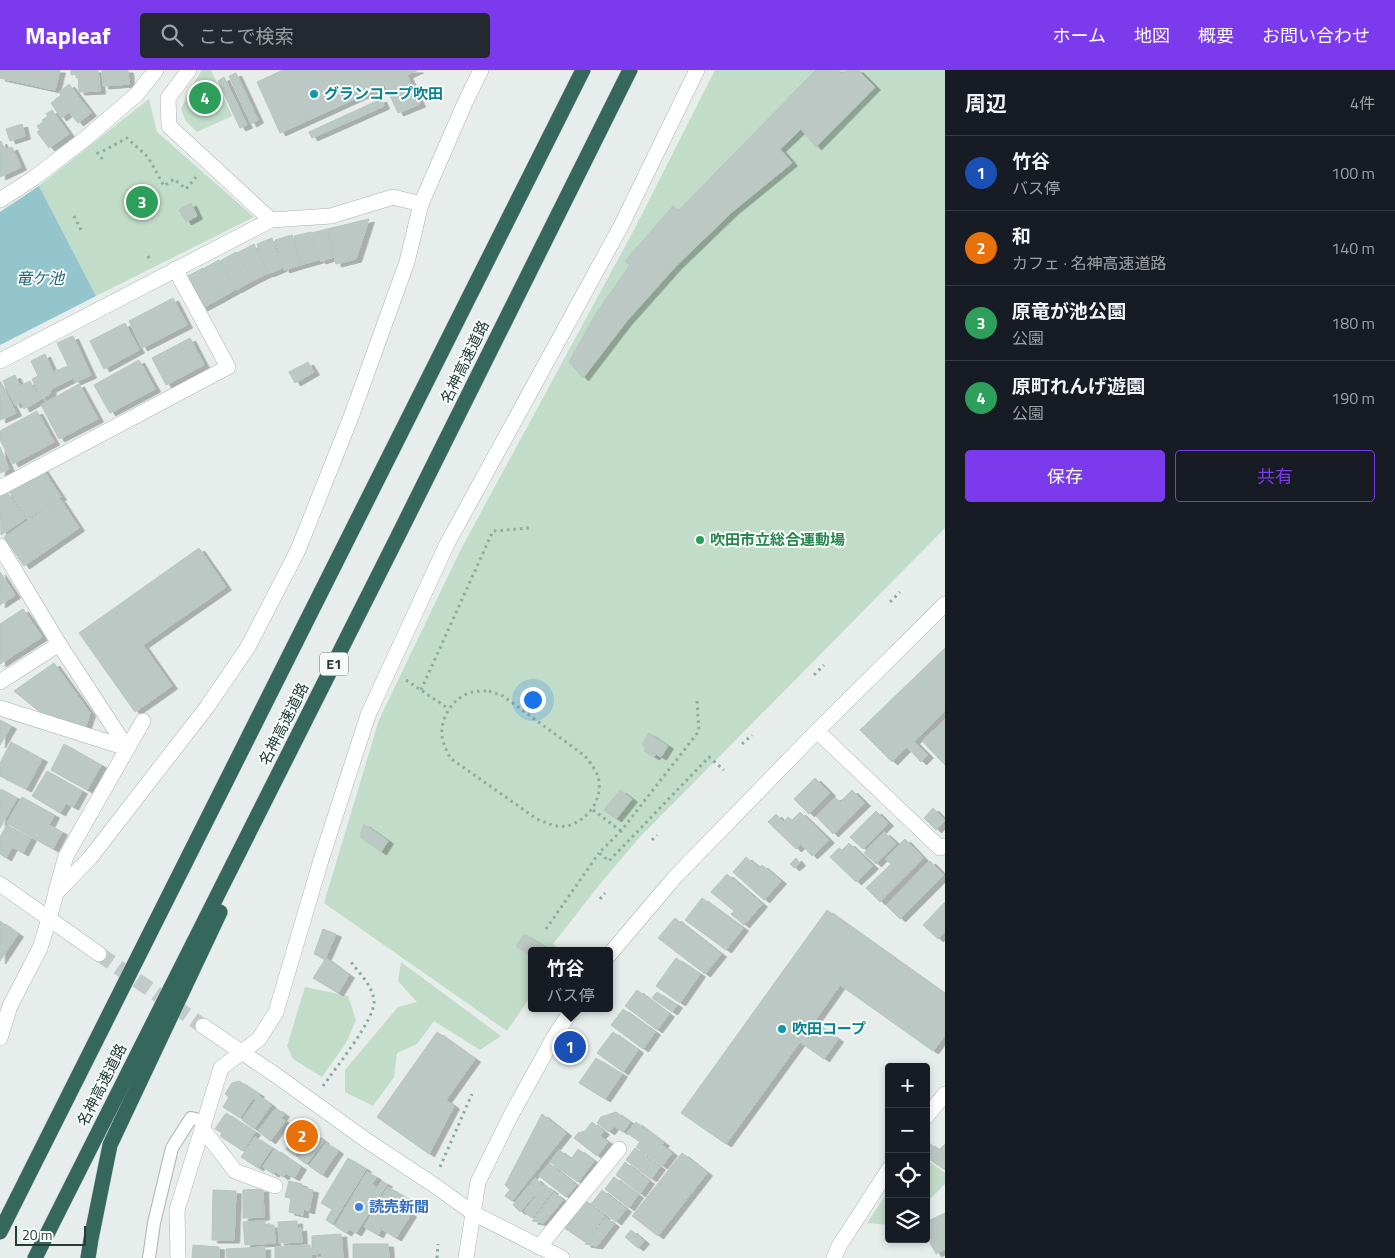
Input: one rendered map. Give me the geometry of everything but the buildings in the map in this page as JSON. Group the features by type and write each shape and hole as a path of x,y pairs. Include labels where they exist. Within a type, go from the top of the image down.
{"highway":[{"name":"名神高速道路","path":"0,1232 583,70"},
{"name":"名神高速道路","path":"35,1258 630,70"},
{"path":"88,1258 90,1239 110,1145 397,538"}],"street":[{"path":"189,70 168,98 169,126 271,220"},
{"path":"56,893 90,858 207,708 248,647 298,550 351,417 407,262 421,204 481,70"},
{"path":"178,1258 178,1210 221,1068 258,1039 276,1012 321,860 368,715 452,535 621,226 697,70"},
{"path":"0,200 34,178 86,138 137,94 151,72"},
{"path":"0,361 271,220 331,216 393,197 421,204"},
{"path":"0,488 228,367 175,269"},
{"path":"0,546 59,644 127,748"},
{"path":"613,950 674,877 816,731 945,604"},
{"path":"0,682 59,644"},
{"path":"0,708 127,748"},
{"path":"0,1038 10,1006 40,948 66,856 143,721"},
{"path":"816,731 940,848 945,846"},
{"path":"0,884 99,954"},
{"path":"466,1258 478,1182 510,1117 554,1036 570,1012"},
{"path":"203,1026 366,1140 434,1184 473,1213 562,1258"},
{"path":"930,1112 945,1094"},
{"path":"203,1124 235,1171 275,1186"},
{"path":"539,1247 619,1149"},
{"path":"834,1258 839,1246 885,1175"}],"lane":[{"path":"149,1258 154,1223 172,1148 191,1118 203,1124"}],"path":[{"path":"98,153 127,138 148,157 164,186 174,179 186,189 196,178"},
{"path":"74,216 81,230"},
{"path":"421,690 492,531 530,528"},
{"path":"890,602 900,592"},
{"path":"814,675 824,665"},
{"path":"410,672 406,680 449,709"},
{"path":"489,691 503,696 585,756 595,769 600,782 598,797 593,810 580,821 566,826 552,826 538,820 450,758 445,749 442,736 442,723 449,709 458,699 472,692 489,691"},
{"path":"546,929 599,853 621,831 699,731 697,701"},
{"path":"742,744 752,734"},
{"path":"599,853 608,861 709,757 724,770"},
{"path":"593,810 621,831"},
{"path":"652,840 657,835"},
{"path":"600,899 605,893"},
{"path":"321,1088 350,1048 373,1010 374,1001 371,989 351,962"},
{"path":"440,1169 472,1094"},
{"path":"437,1258 438,1244"}],"green space":[{"path":"202,70 211,70 232,116 197,132 186,121 181,109"},
{"name":"吹田市立総合運動場","path":"715,70 945,70 945,528 639,838 553,944 557,947 528,947 528,1000 507,1031 324,903 379,720 460,551 635,228"},
{"path":"149,99 157,132 254,217 96,296 39,186"},
{"path":"401,962 501,1036 480,1050 434,1021 417,1044 397,1053 394,1077 373,1106 345,1092 345,1070 398,1007 417,1002 398,981"},
{"path":"305,987 348,996 356,1020 346,1043 322,1077 293,1059 287,1046"},
{"path":"930,1162 945,1173 945,1184 930,1199"},
{"path":"885,1196 885,1225 867,1223"}],"water":[{"name":"竜ケ池","path":"39,186 96,296 0,345 0,212"}],"tunnel":[{"path":"99,954 203,1026"}],"place":[{"name":"グランコープ吹田","path":"314,94"},
{"name":"原町れんげ遊園","path":"205,98"},
{"name":"原竜が池公園","path":"142,202"},
{"name":"吹田市立総合運動場","path":"700,540"},
{"name":"吹田コープ","path":"782,1029"},
{"name":"竹谷","path":"570,1047"},
{"name":"和","path":"302,1136"},
{"name":"読売新聞","path":"359,1207"}]}
